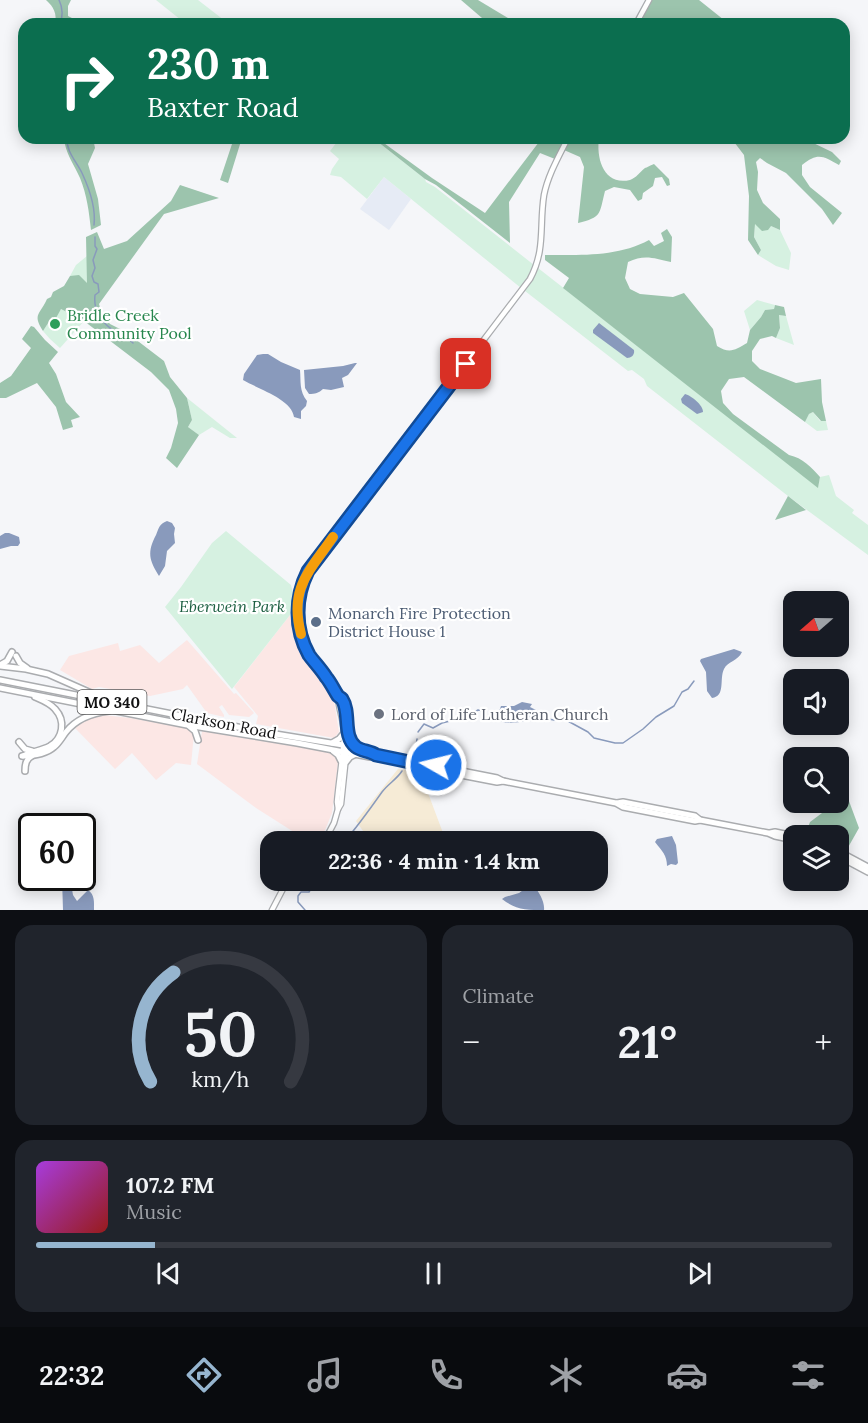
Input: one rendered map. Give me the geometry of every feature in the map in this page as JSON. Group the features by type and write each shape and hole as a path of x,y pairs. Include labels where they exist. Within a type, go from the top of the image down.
{"main road":[{"path":"639,18 649,0"},
{"path":"330,831 341,804 348,721 342,699 310,656 303,640 298,621 301,586 308,571 530,279 541,250 542,208 546,186 565,144"},
{"path":"0,666 14,654 20,663 29,669"},
{"path":"0,666 29,669 48,674 115,702"},
{"name":"Clarkson Road","path":"2,680 357,751 370,757 376,755 429,766 436,765 497,777 503,781"},
{"name":"Clarkson Road","path":"1,688 187,725 332,746"},
{"path":"25,693 51,705 60,715 62,722 60,735 55,742 34,753 25,764 25,771"},
{"path":"19,742 24,749 34,753 46,752 57,745 68,729 84,717 94,713 116,711"},
{"path":"187,725 195,731 198,740"},
{"path":"344,761 332,746 346,735"},
{"path":"344,761 357,751 346,735"},
{"name":"Clarkson Road","path":"429,766 435,770 497,782 503,781 616,803 623,807 783,837"},
{"path":"456,774 464,771"},
{"path":"849,857 868,867"},
{"path":"849,862 868,872"},
{"path":"272,910 282,891"}],"shaded area":[{"path":"384,177 411,199 389,230 360,209"},
{"path":"290,615 294,638 299,650 326,686 334,701 339,732 334,738 256,724 258,716 234,687"},
{"path":"187,640 234,694 236,693 254,713 249,717 229,715 222,705 219,707 224,717 207,713 187,685 183,689 150,696 99,687 92,689 60,670 69,656 118,643 120,651 140,645 159,663"},
{"path":"103,715 192,729 194,733 191,765 176,763 156,780 132,753 115,769 75,728 90,717"},
{"path":"202,731 323,751 335,755 338,762 332,813 325,831 292,831 256,808 197,764"},
{"path":"398,769 415,772 425,785 442,831 363,831 356,821"}],"green space":[{"path":"46,0 71,0 68,6 68,16 72,18 56,18 51,5"},
{"path":"156,0 198,0 221,18 178,18"},
{"path":"461,0 478,0 508,18 482,18"},
{"path":"651,0 699,0 722,18 642,18"},
{"path":"65,144 94,144 95,148 88,164 98,199 101,225 91,230 84,191"},
{"path":"232,144 240,144 228,183 220,180"},
{"path":"335,144 381,144 534,265 527,280 521,288 384,177 367,199 341,177 330,175 339,159 330,151"},
{"path":"381,144 385,144 485,213 537,144 562,144 555,159 540,153 509,202 510,243 436,185"},
{"path":"567,144 598,144 604,169 614,179 630,180 654,164 669,179 670,185 667,186 662,177 655,178 653,186 643,193 642,199 638,201 630,190 614,187 605,191 596,217 578,223 584,167 580,157 564,150"},
{"path":"736,144 815,144 832,152 841,161 839,165 824,158 812,158 802,165 802,175 810,187 842,213 833,225 822,209 786,173 760,158 756,162 757,190 763,203 780,219 780,230 771,226 768,230 762,231 755,224 754,237 761,250 758,255 748,240 749,196 744,155"},
{"path":"180,185 219,198 164,214 99,304 102,314 110,324 126,332 164,361 170,377 187,398 192,420 188,427 199,435 177,468 166,458 178,423 169,390 151,372 84,321 61,309 56,318 52,317 43,331 38,315 47,299 53,292 64,286 70,276 79,275 87,283 86,237 97,232 104,249 127,241 171,201"},
{"path":"755,223 780,230 791,253 789,270 776,266 758,255 761,250 754,237"},
{"path":"667,229 672,237 671,262 644,257 628,262 625,278 630,289 640,294 673,297 684,293 713,329 717,346 729,350 747,343 750,330 765,310 774,309 775,305 784,307 786,316 779,315 780,328 776,338 772,336 760,339 752,351 752,361 760,369 796,383 821,379 826,421 821,421 813,412 809,414 805,422 744,377 729,379 721,391 723,403 733,414 789,455 810,466 820,477 818,488 563,288 569,278 545,260 545,255 585,255 625,250 649,240 654,246 664,241 661,233"},
{"path":"87,256 87,284 79,276 70,276 76,265"},
{"path":"538,268 818,487 820,477 829,475 836,496 854,510 852,513 868,525 868,555 647,386 644,379 632,370 628,371 525,291"},
{"path":"757,300 775,305 774,309 765,310 750,330 744,311"},
{"path":"61,309 84,321 60,348 43,331 52,317"},
{"path":"779,315 786,316 794,345 776,338 780,328"},
{"path":"31,326 58,352 49,363 56,374 66,402 80,417 71,420 73,427 63,430 56,407 37,383 6,398 0,398 0,383 11,376 31,348 22,339"},
{"path":"187,398 237,438 230,438 212,427 199,435 188,427 192,420"},
{"path":"813,412 820,421 826,421 828,430 817,431 805,422 809,414"},
{"path":"788,496 806,510 775,520"},
{"name":"Eberwein Park","path":"226,531 291,585 293,593 290,615 232,689 165,607 212,543"},
{"path":"849,801 859,828 849,846 849,825 809,825 822,813 849,813"}],"water":[{"path":"599,323 634,350 632,356 627,358 593,333"},
{"path":"268,354 300,370 302,390 307,401 301,411 301,419 294,417 292,411 281,400 243,380 244,374 257,355"},
{"path":"357,363 348,375 342,378 344,387 323,389 311,394 305,388 304,370"},
{"path":"685,394 697,401 703,412 697,414 682,403 681,399"},
{"path":"167,521 175,528 175,543 167,551 165,566 159,576 151,560 150,551 162,523"},
{"path":"5,533 19,537 18,546 0,549 0,536"},
{"path":"734,649 742,652 724,669 721,691 712,698 707,691 706,672 700,661"},
{"path":"522,702 532,704 530,707 538,711 536,719 511,723 496,720 501,706 514,706"},
{"path":"672,836 676,845 678,863 667,866 665,856 655,842 657,839"},
{"path":"62,891 72,891 77,901 87,891 92,894 94,910 63,910"},
{"path":"538,891 543,900 544,910 522,909 502,899 519,893"}],"waterway":[{"path":"59,0 62,18"},
{"path":"67,144 89,192 93,205 94,225"},
{"path":"95,237 97,249 93,260 95,268 92,276 94,282 98,284 99,292 95,295 97,312 107,325 133,343"},
{"path":"537,717 566,720 588,732 594,738 623,743 674,706 682,692 688,689 694,681"},
{"path":"418,732 424,724 433,728 467,712 484,711"},
{"path":"415,754 417,739"},
{"path":"353,831 382,792 402,771"},
{"path":"305,910 298,902 298,896 301,892 310,891"}],"slow traffic":[{"path":"301,634 298,621 301,586 308,571 333,537"}],"place":[{"name":"Bridle Creek Community Pool","path":"55,324"},
{"name":"Monarch Fire Protection District House 1","path":"316,622"},
{"name":"Lord of Life Lutheran Church","path":"379,714"}],"route":[{"path":"436,765 429,766 376,755 371,751 357,748 351,742 348,737 348,721 342,699 305,647 298,621 298,610 301,586 308,571 466,364"}]}
